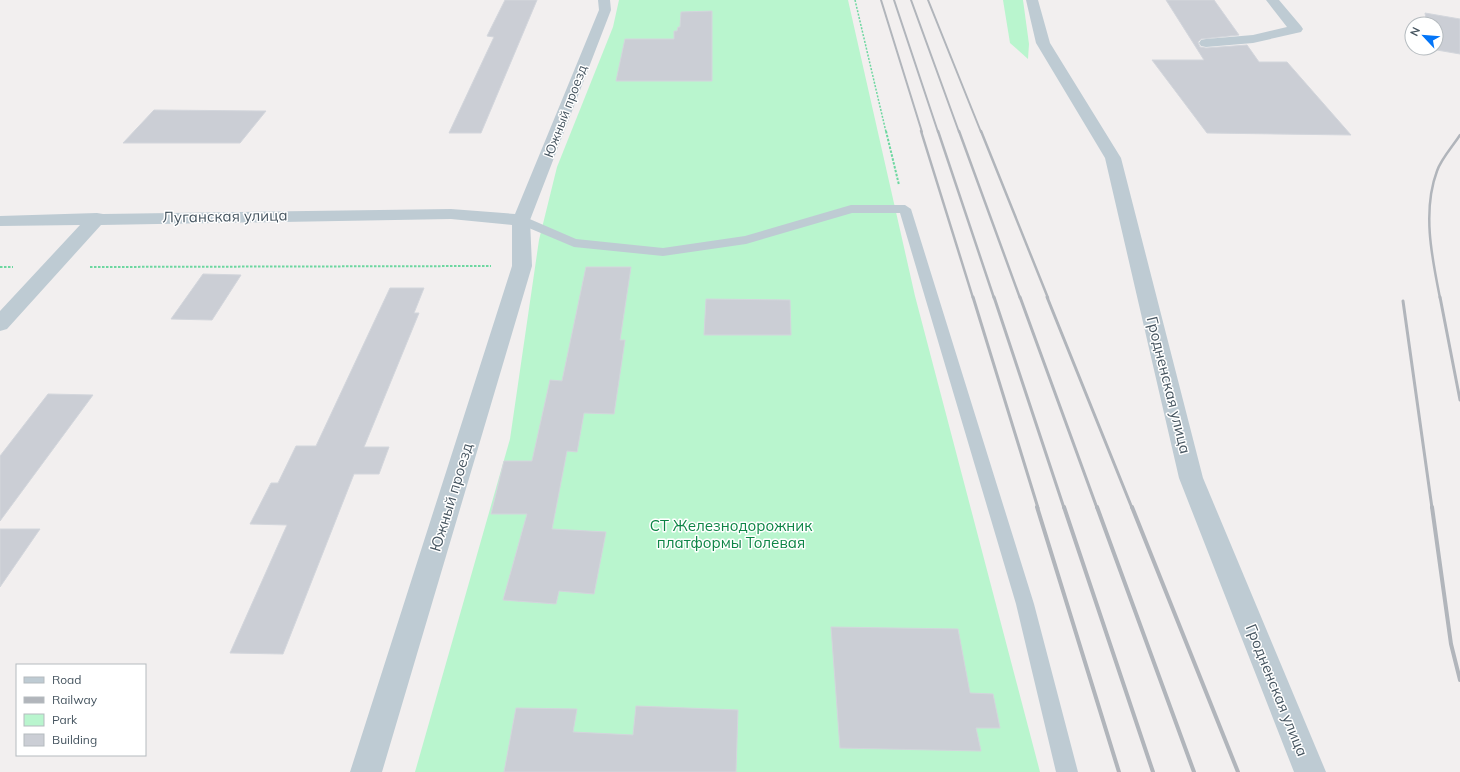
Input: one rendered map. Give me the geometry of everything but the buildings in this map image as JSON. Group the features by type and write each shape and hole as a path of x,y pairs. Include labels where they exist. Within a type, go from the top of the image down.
{"street":[{"name":"Южный проезд","path":"366,772 522,266 520,220 538,181 605,10 604,0"},
{"name":"Гродненская улица","path":"1032,0 1043,44 1113,158 1192,478 1310,772"},
{"path":"1206,43 1253,39 1296,29 1272,0"},
{"name":"Луганская улица","path":"0,221 98,218 451,214 520,220"},
{"path":"0,324 98,218"}],"lane":[{"path":"520,220 574,244 663,252 746,240 851,208 905,209 1024,604 1067,772"}],"path":[{"path":"855,0 905,209"},
{"path":"0,267 522,266"}],"green space":[{"name":"СТ Железнодорожник платформы Толевая","path":"619,0 848,0 915,296 1040,772 415,772 510,439 539,240 557,167 613,27"},
{"path":"1003,0 1023,0 1029,44 1028,59 1010,43"}],"railway":[{"path":"881,0 922,132"},
{"path":"894,0 938,132"},
{"path":"911,0 959,132"},
{"path":"928,0 981,132"},
{"path":"921,131 973,298"},
{"path":"938,131 994,298"},
{"path":"959,131 1020,298"},
{"path":"981,131 1048,298"},
{"path":"1440,298 1430,234 1430,202 1432,186 1439,166 1460,135"},
{"path":"973,297 1038,508"},
{"path":"994,297 1064,508"},
{"path":"1020,297 1097,508"},
{"path":"1047,297 1132,508"},
{"path":"1440,297 1460,400"},
{"path":"1403,301 1432,508"},
{"path":"1037,507 1119,772"},
{"path":"1064,507 1153,772"},
{"path":"1097,507 1194,772"},
{"path":"1132,507 1238,772"},
{"path":"1432,507 1451,644 1460,680"}]}
